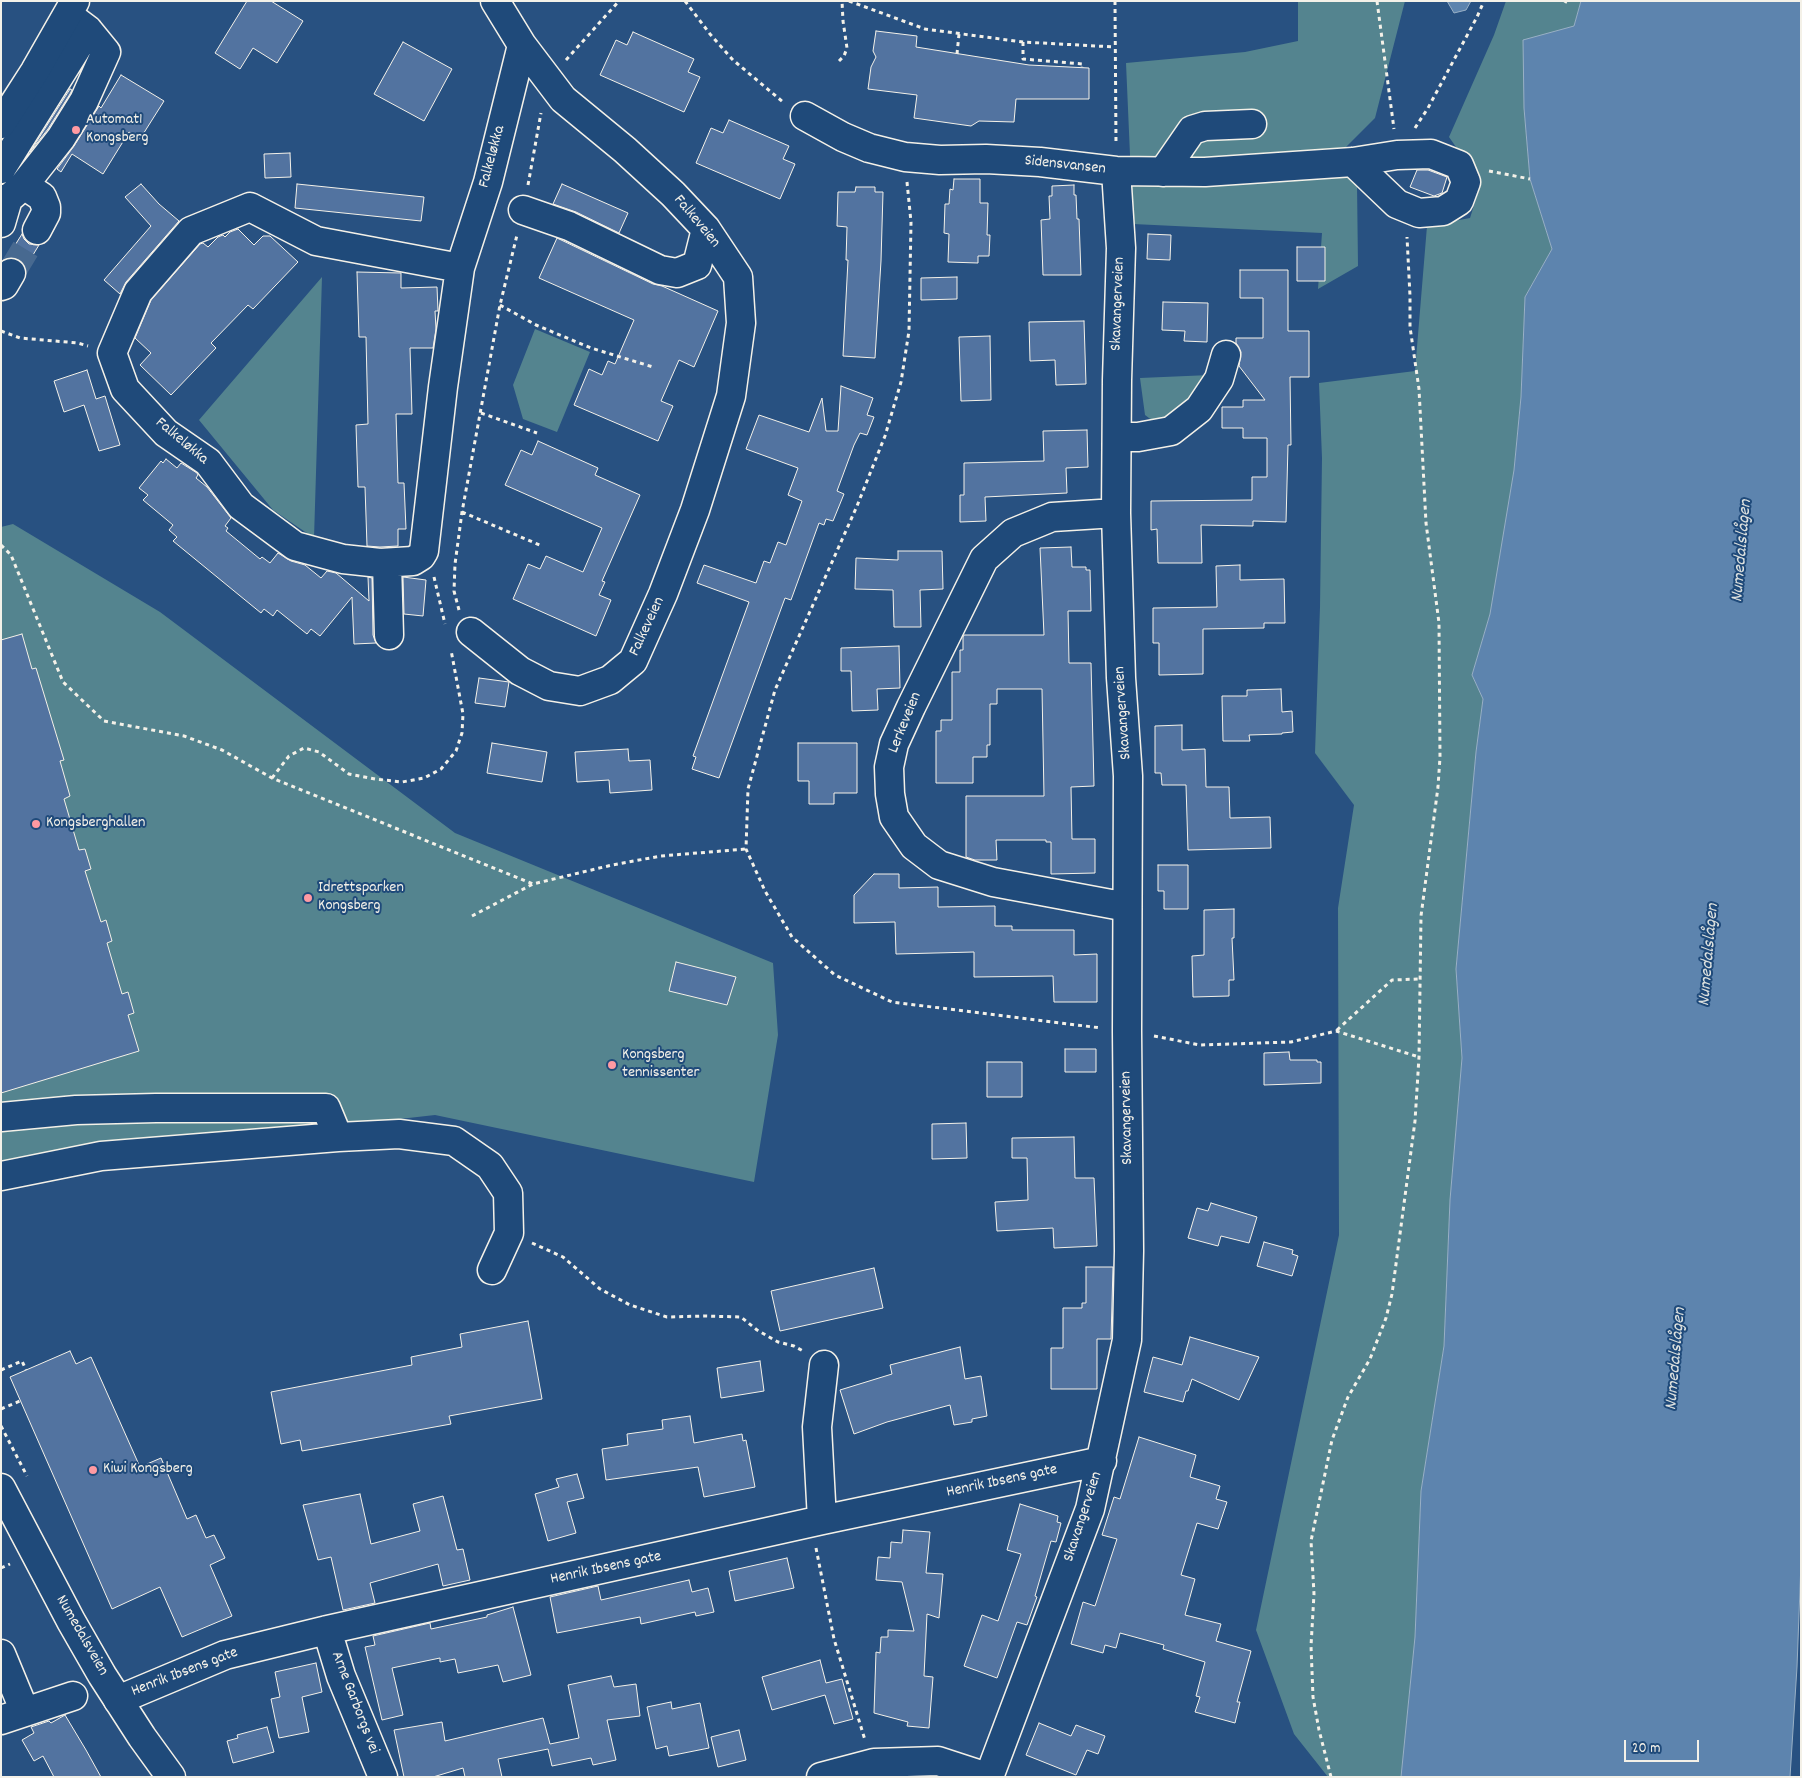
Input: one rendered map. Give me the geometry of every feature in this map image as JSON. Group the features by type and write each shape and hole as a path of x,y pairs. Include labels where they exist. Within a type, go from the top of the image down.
{"street":[{"name":"Falkeveien","path":"461,638 549,686 580,691 610,680 633,661 663,594 695,510 731,396 741,323 738,277 706,229 673,194 625,150 562,99 522,45 495,1"},
{"path":"1,124 77,15"},
{"path":"1,169 77,15"},
{"path":"9,202 60,138 84,101 106,52 77,15"},
{"name":"Falkeløkka","path":"112,353 125,389 166,432 208,462 241,506 294,546 343,559 387,563 413,561 421,556 424,551 442,388 460,268 488,182 522,45"},
{"path":"804,116 869,148 905,157"},
{"path":"1163,172 1192,130 1205,126 1252,124"},
{"path":"1116,171 1205,172 1353,162 1397,155 1431,154 1459,165 1466,182 1459,201 1443,211 1419,213 1397,204 1353,162"},
{"name":"Sidensvansen","path":"905,157 940,160 986,159 1088,166 1116,171"},
{"name":"Skavangerveien","path":"988,1777 1090,1509 1127,1340 1129,1251 1127,1031 1128,776 1121,678 1116,513 1121,248 1116,171"},
{"path":"9,202 42,197 46,206 46,213 37,230"},
{"path":"112,353 138,292 192,231 250,206 316,241 460,268"},
{"path":"523,210 569,226 660,270 677,273 697,264 706,229"},
{"path":"1117,437 1138,437 1171,431 1199,409 1219,379 1226,354"},
{"name":"Lerkeveien","path":"1116,513 1052,517 1014,533 984,559 894,744 889,767 890,794 894,817 914,846 939,865 994,882 1127,907"},
{"path":"387,563 389,635"},
{"path":"1,1117 76,1110 146,1108 326,1108 338,1137"},
{"path":"1,1176 101,1156 338,1137 399,1134 454,1141 490,1166 508,1193 509,1233 492,1270"},
{"path":"817,1521 817,1427 824,1365"},
{"name":"Henrik Ibsens gate","path":"118,1700 225,1655 327,1630 817,1521 1102,1461"},
{"name":"Numedalsveien","path":"1,1488 71,1621 118,1700 171,1777"},
{"name":"Arne Garborgs vei","path":"327,1630 341,1676 383,1777"},
{"path":"1,1654 13,1716 73,1696"},
{"path":"821,1777 870,1764 938,1761 988,1777"}],"path":[{"path":"272,778 289,756 304,748 319,752 349,774 402,782 424,778 441,769 456,751 462,733 463,714 461,618 454,591 455,564 462,512 500,305 523,210 547,78 581,45 619,1"},
{"path":"686,1 710,34 733,60 776,98 804,116"},
{"path":"839,61 844,56 846,48 842,22 842,1"},
{"path":"849,1 925,28 959,34 1023,42 1115,47"},
{"name":"Sidensvansen","path":"1115,1 1116,171"},
{"path":"1376,1 1397,155"},
{"path":"1397,155 1428,108 1484,1"},
{"path":"957,54 959,34"},
{"path":"1023,42 1022,59 1083,64 1082,67"},
{"path":"905,157 911,222 909,331 901,382 885,436 857,506 776,690 748,789 746,849 765,891 792,937 835,974 892,1002 1127,1031 1200,1045 1290,1042 1336,1031 1392,980 1420,979"},
{"path":"1459,165 1530,179"},
{"path":"1331,1777 1313,1697 1311,1646 1314,1594 1310,1541 1332,1440 1348,1397 1370,1359 1386,1318 1392,1294 1415,1121 1419,1057 1421,916 1440,765 1439,624 1426,523 1418,389 1410,327 1406,227 1397,204"},
{"path":"500,305 536,325 591,348 653,367"},
{"path":"1,331 20,338 78,343 112,353"},
{"path":"481,412 537,432"},
{"path":"462,512 542,546"},
{"path":"1,544 11,555 64,682 104,721 184,736 222,750 272,778 533,884"},
{"path":"424,551 435,578 446,626"},
{"path":"472,916 533,884 612,865 661,856 746,849"},
{"path":"1336,1031 1419,1057"},
{"path":"509,1233 562,1257 600,1289 630,1305 667,1317 741,1317 757,1330 778,1342 794,1346 824,1365"},
{"path":"1,1370 22,1361 26,1370"},
{"path":"1,1409 20,1401"},
{"path":"1,1426 11,1446"},
{"path":"817,1521 818,1566 834,1639 864,1734 870,1764"},
{"path":"1,1568 10,1564"}],"green space":[{"path":"1298,1 1405,1 1375,118 1346,147 1336,167 1357,184 1358,266 1318,289 1322,233 1133,224 1126,63 1245,52 1298,41"},
{"path":"1506,1 1581,1 1574,26 1524,108 1530,179 1552,249 1525,297 1521,397 1514,470 1490,614 1472,675 1483,699 1476,752 1456,969 1462,1058 1450,1200 1444,1346 1421,1491 1415,1637 1401,1777 1328,1777 1294,1734 1256,1630 1339,1235 1338,908 1354,805 1315,753 1320,607 1322,458 1319,383 1415,371 1427,226 1470,218 1481,183 1449,137 1494,35"},
{"path":"322,277 314,538 273,510 199,420"},
{"path":"535,329 590,352 557,432 523,419 513,385"},
{"path":"1210,375 1202,394 1157,424 1145,415 1140,378"},
{"name":"Idrettsparken Kongsberg","path":"13,524 160,612 455,833 773,963 778,1035 754,1182 435,1115 1,1164 1,527"}],"water":[{"path":"1447,1 1471,1 1466,10 1454,13"},
{"name":"Numedalslågen","path":"1581,1 1801,1 1801,1562 1790,1777 1401,1777 1415,1637 1421,1491 1444,1346 1450,1200 1462,1058 1456,969 1476,752 1483,699 1472,675 1490,614 1514,470 1521,397 1525,297 1552,249 1530,179 1524,108 1523,40 1574,26"}],"building":[{"path":"247,1 271,1 303,21 277,63 253,48 240,69 215,53"},
{"path":"876,31 917,36 916,47 1029,65 1089,68 1089,99 1016,99 1014,122 979,121 971,126 914,118 917,95 868,89 871,67 876,57 873,51"},
{"path":"633,32 694,59 688,72 700,77 684,112 600,75 616,40 627,45"},
{"path":"403,42 452,69 424,121 374,94"},
{"path":"121,75 164,101 140,139 129,132 103,174 72,154 61,172 57,169 99,106 101,108"},
{"path":"70,89 72,90 70,94 48,129 30,152"},
{"path":"729,120 789,146 783,159 795,164 780,199 696,163 711,128 723,133"},
{"path":"290,153 291,177 265,178 264,154"},
{"path":"1417,170 1428,170 1447,177 1442,193 1434,196 1410,187"},
{"path":"954,179 980,179 980,203 988,203 987,235 990,235 989,256 978,256 978,263 948,262 949,234 944,233 945,204 949,204 950,189 953,190"},
{"path":"141,184 159,204 179,221 126,282 120,294 104,280 151,226 125,197"},
{"path":"297,184 424,197 421,221 295,208"},
{"path":"562,184 628,213 619,233 576,212 553,204"},
{"path":"1074,185 1077,219 1079,219 1081,275 1043,275 1041,220 1050,219 1049,196 1052,196 1052,186"},
{"path":"856,187 875,187 875,192 883,192 875,358 843,356 848,260 846,260 847,227 837,226 838,192 855,192"},
{"path":"238,229 254,245 263,236 270,236 298,262 253,309 248,305 211,343 216,348 171,395 140,365 151,353 135,338 151,300 200,244 203,243 208,247 218,237 223,235 225,237 230,232"},
{"path":"22,234 29,244 39,245 25,268 18,259 7,258"},
{"path":"1148,234 1171,235 1170,260 1147,259"},
{"path":"557,238 653,284 662,286 718,311 694,367 679,360 661,401 673,406 658,441 574,405 589,369 602,375 608,361 615,364 634,320 539,278"},
{"path":"1297,247 1325,247 1325,281 1297,281"},
{"path":"1240,270 1288,270 1288,331 1309,331 1309,377 1290,377 1291,445 1288,445 1286,522 1253,521 1253,526 1201,525 1202,563 1158,563 1157,529 1151,530 1151,501 1252,500 1252,477 1267,477 1267,438 1243,438 1243,428 1222,428 1222,407 1243,407 1243,400 1265,400 1239,366 1241,352 1236,343 1236,338 1263,338 1263,298 1240,298"},
{"path":"357,272 401,273 401,288 437,287 438,311 435,311 436,329 433,348 410,348 412,414 396,414 398,483 404,483 406,529 398,529 398,546 367,546 365,487 358,487 356,425 368,424 366,337 359,337"},
{"path":"957,277 957,299 921,300 921,278"},
{"path":"1163,302 1208,303 1207,342 1184,341 1185,331 1162,330"},
{"path":"1084,321 1086,384 1056,385 1055,360 1030,361 1029,322"},
{"path":"990,336 991,400 961,401 959,337"},
{"path":"87,370 96,399 105,396 120,445 99,451 84,405 64,412 54,381"},
{"path":"841,386 873,398 867,415 874,417 867,435 860,433 854,445 837,491 844,494 833,521 826,519 824,525 819,523 791,600 785,598 719,778 692,769 696,757 693,756 749,602 697,583 704,565 756,583 764,561 770,563 778,542 786,545 802,501 788,495 798,468 746,449 759,415 809,432 822,398 826,431 838,431"},
{"path":"1087,430 1088,467 1066,468 1067,493 985,497 986,521 960,522 960,495 964,495 964,463 1044,461 1043,431"},
{"path":"538,441 598,468 595,475 640,495 602,581 605,582 599,595 611,600 596,636 513,599 528,564 540,569 546,556 583,572 602,528 505,485 521,450 532,455"},
{"path":"166,459 177,468 181,463 197,473 196,478 207,487 231,518 225,526 228,528 226,531 260,559 262,557 270,563 278,553 291,561 305,565 321,578 327,571 336,573 369,601 368,577 372,578 373,635 376,643 354,644 352,597 320,636 311,629 307,634 277,610 273,616 264,609 261,613 173,541 177,537 169,530 173,525 143,500 148,495 139,488 161,461 163,463"},
{"path":"1071,547 1072,567 1086,567 1086,570 1090,570 1091,611 1068,611 1069,663 1091,663 1094,786 1071,787 1072,839 1095,839 1095,873 1051,874 1051,842 1046,842 1046,840 996,840 997,860 975,860 966,857 966,796 1044,796 1042,689 997,689 997,704 990,704 990,745 987,745 987,757 973,757 973,783 936,783 936,731 941,731 941,720 952,720 952,672 960,672 960,650 963,650 964,635 1044,635 1040,548"},
{"path":"898,551 942,551 943,589 920,590 921,627 894,627 893,590 855,589 856,558 898,560"},
{"path":"1240,565 1240,580 1284,579 1285,623 1264,623 1264,628 1203,629 1203,674 1159,675 1159,643 1153,643 1153,608 1217,607 1216,566"},
{"path":"403,577 426,580 423,616 404,614"},
{"name":"Kongsberghallen","path":"22,634 32,669 36,668 64,760 60,761 70,796 64,799 79,850 85,849 91,869 85,871 101,922 106,920 112,941 107,943 122,994 128,992 134,1013 128,1015 139,1051 1,1093 1,640"},
{"path":"899,646 900,688 877,689 878,710 852,711 851,671 841,671 841,648"},
{"path":"479,678 509,682 505,707 475,703"},
{"path":"1281,689 1282,712 1292,711 1293,732 1249,735 1250,741 1223,741 1222,696 1247,696 1247,690"},
{"path":"1182,725 1182,750 1205,749 1206,787 1229,787 1230,818 1270,817 1271,848 1188,850 1186,785 1162,785 1161,773 1155,773 1155,726"},
{"path":"492,743 547,752 542,782 487,773"},
{"path":"798,743 857,743 857,793 834,793 834,804 809,804 809,781 798,781"},
{"path":"628,749 629,761 650,760 652,790 610,793 609,780 577,782 575,752"},
{"path":"1158,865 1188,865 1188,909 1164,909 1164,891 1158,891"},
{"path":"874,874 899,874 899,888 938,887 938,907 995,906 995,926 1012,926 1012,930 1074,930 1074,955 1097,954 1097,1002 1054,1002 1053,976 974,977 974,952 896,954 895,922 854,923 854,895"},
{"path":"1234,909 1234,938 1232,938 1234,980 1229,980 1229,996 1193,997 1192,956 1204,955 1204,910"},
{"path":"676,962 736,977 727,1005 669,991"},
{"path":"1065,1049 1096,1049 1096,1072 1065,1072"},
{"path":"1289,1052 1290,1060 1317,1060 1317,1062 1321,1062 1321,1083 1264,1085 1264,1053"},
{"path":"987,1062 1022,1062 1022,1097 987,1097"},
{"path":"966,1123 967,1158 932,1159 932,1124"},
{"path":"1074,1137 1075,1178 1094,1178 1097,1246 1054,1248 1053,1228 997,1231 995,1202 1028,1200 1027,1158 1012,1158 1012,1138"},
{"path":"1211,1203 1257,1217 1249,1243 1221,1236 1218,1246 1188,1238 1197,1208 1208,1211"},
{"path":"1264,1242 1293,1250 1292,1254 1298,1256 1292,1276 1257,1266"},
{"path":"1086,1267 1113,1267 1111,1339 1097,1339 1097,1389 1051,1389 1051,1348 1063,1348 1063,1308 1082,1308 1082,1303 1086,1303"},
{"path":"874,1268 883,1308 780,1331 771,1291"},
{"path":"528,1321 542,1399 449,1416 451,1424 302,1451 300,1440 281,1444 271,1392 412,1365 411,1357 462,1347 460,1334"},
{"path":"1190,1337 1259,1357 1239,1400 1192,1379 1183,1402 1144,1392 1153,1357 1182,1365"},
{"path":"960,1347 965,1379 981,1376 987,1416 972,1419 972,1422 954,1425 950,1405 887,1422 854,1434 840,1390 892,1374 890,1365"},
{"path":"70,1351 76,1364 91,1357 140,1467 161,1458 187,1519 196,1515 206,1538 214,1535 225,1558 210,1565 232,1616 182,1637 160,1587 112,1609 10,1377"},
{"path":"760,1361 764,1391 721,1398 717,1368"},
{"path":"690,1416 694,1443 742,1434 743,1441 746,1440 755,1487 704,1497 698,1467 606,1480 602,1449 628,1445 627,1434 663,1429 662,1420"},
{"path":"1139,1437 1196,1455 1190,1477 1220,1486 1216,1499 1227,1502 1218,1529 1197,1523 1181,1575 1195,1579 1185,1615 1221,1624 1216,1641 1251,1651 1237,1702 1240,1702 1235,1723 1195,1712 1200,1697 1196,1696 1205,1662 1163,1649 1164,1645 1120,1633 1116,1648 1105,1645 1103,1653 1071,1644 1083,1602 1095,1606 1117,1539 1102,1535 1114,1497 1120,1499"},
{"path":"577,1474 584,1498 567,1502 576,1533 548,1541 535,1494 559,1487 556,1479"},
{"path":"360,1494 371,1544 420,1531 413,1504 443,1496 457,1550 463,1549 470,1580 443,1586 438,1564 370,1583 375,1603 343,1610 331,1557 318,1560 303,1505"},
{"path":"1020,1504 1058,1516 1057,1522 1061,1523 1056,1542 1051,1541 1035,1596 1037,1597 1027,1625 1017,1622 997,1678 964,1666 982,1615 998,1621 1021,1554 1007,1550"},
{"path":"903,1530 930,1532 926,1573 943,1574 939,1618 927,1614 924,1676 933,1677 929,1728 907,1726 908,1722 874,1713 876,1652 880,1653 881,1637 888,1637 888,1630 914,1631 902,1582 876,1580 878,1557 890,1558 891,1542 902,1543"},
{"path":"787,1558 794,1588 735,1601 729,1571"},
{"path":"689,1580 692,1592 708,1588 714,1612 696,1616 695,1612 641,1624 640,1617 557,1633 550,1597 598,1586 601,1600"},
{"path":"513,1607 531,1675 503,1682 498,1665 458,1673 455,1659 440,1662 440,1658 392,1668 403,1715 382,1720 365,1647 375,1645 373,1636 430,1623 431,1629 487,1617 487,1615"},
{"path":"820,1660 826,1683 842,1679 853,1719 834,1724 825,1695 772,1710 762,1677"},
{"path":"316,1663 322,1692 302,1697 309,1732 279,1738 271,1699 280,1697 275,1672"},
{"path":"611,1676 614,1687 636,1684 640,1716 607,1720 616,1760 593,1765 591,1758 552,1766 548,1749 498,1759 502,1777 465,1777 463,1768 433,1777 404,1777 394,1730 442,1722 445,1741 543,1718 550,1744 579,1738 568,1685"},
{"path":"671,1702 672,1709 700,1703 709,1748 669,1756 667,1746 656,1749 647,1707"},
{"path":"65,1715 101,1777 54,1777 43,1756 34,1761 22,1740 34,1733 31,1727 49,1721 51,1723"},
{"path":"1039,1723 1071,1736 1076,1725 1105,1736 1098,1754 1087,1750 1076,1775 1026,1755"},
{"path":"267,1727 274,1752 233,1763 227,1741 238,1738 237,1735"},
{"path":"739,1730 746,1760 718,1767 711,1737"}],"tunnel":[{"path":"11,273 37,230"}],"place":[{"name":"Automat1 Kongsberg","path":"76,130"},
{"name":"Kongsberghallen","path":"36,824"},
{"name":"Idrettsparken Kongsberg","path":"308,898"},
{"name":"Kongsberg tennissenter","path":"612,1065"},
{"name":"Kiwi Kongsberg","path":"93,1470"}]}
